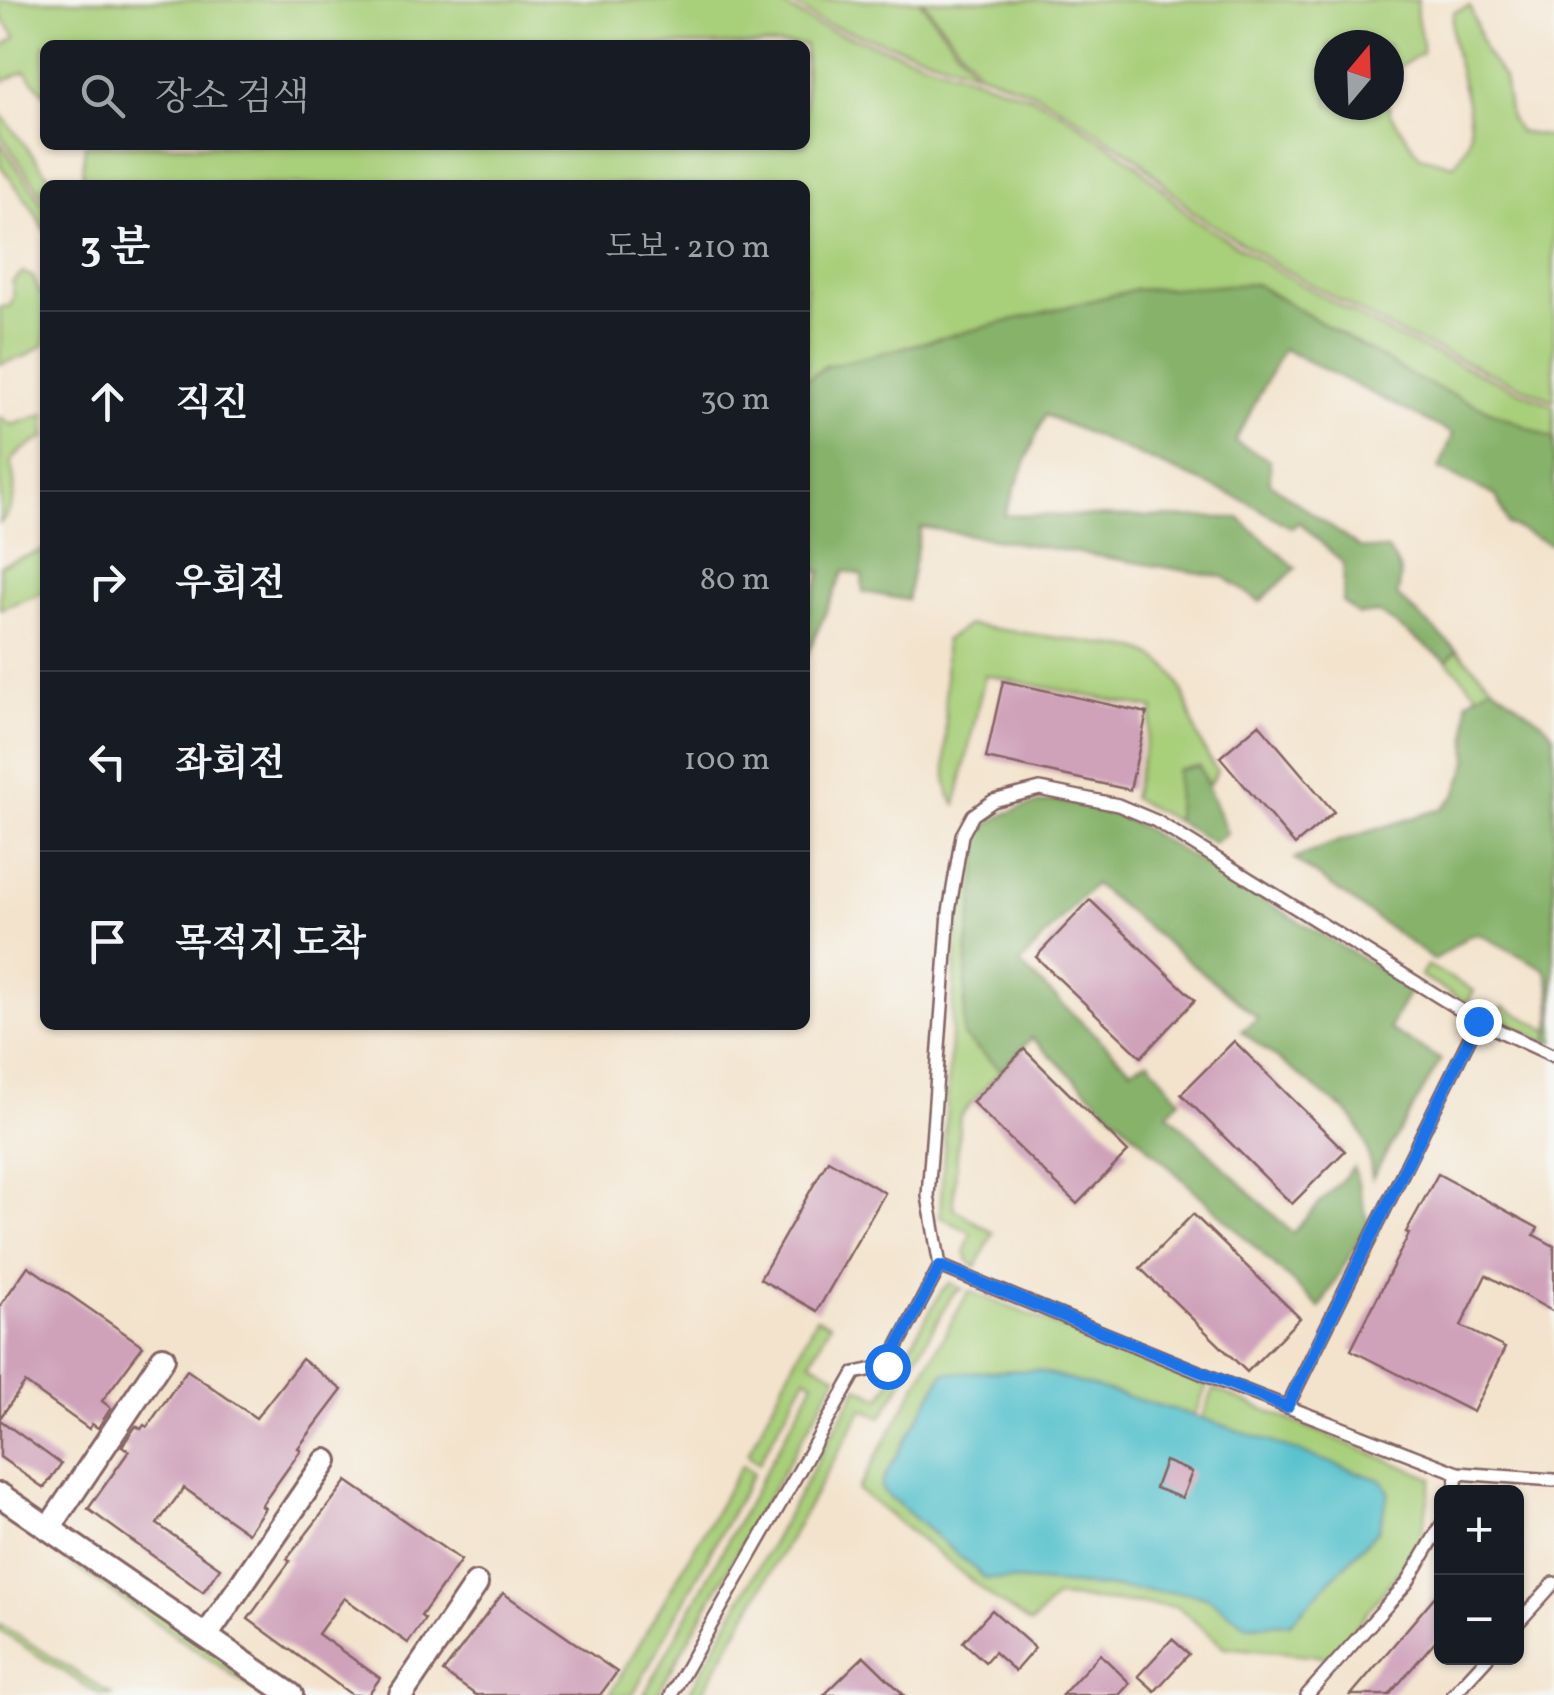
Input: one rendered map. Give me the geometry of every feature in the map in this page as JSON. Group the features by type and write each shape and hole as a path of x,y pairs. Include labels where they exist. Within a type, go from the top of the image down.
{"street":[{"path":"49,1528 162,1358"},
{"path":"206,1636 326,1461"},
{"path":"0,1494 291,1695"},
{"path":"401,1695 476,1584"}],"lane":[{"path":"671,1695 855,1373 887,1366 940,1266 928,1196 949,912 962,835 973,815 993,801 1040,788 1118,805 1156,822 1478,1021 1554,1056"},
{"path":"1287,1407 1478,1021"},
{"path":"940,1266 1458,1473 1554,1480"},
{"path":"1455,1485 1458,1473"},
{"path":"1306,1695 1407,1583 1434,1537"},
{"path":"1524,1616 1554,1583"},
{"path":"1453,1695 1481,1665"}],"green space":[{"path":"0,0 775,0 818,26 1030,96 1062,112 1135,163 1191,217 1276,270 1394,336 1554,406 1554,439 1419,380 1255,284 825,366 810,377 810,180 87,180 82,173 84,150 810,150 810,40 40,40 40,89 25,71 4,81 0,75 0,48 16,37 0,16"},
{"path":"787,0 919,0 974,71 820,22"},
{"path":"922,0 1418,0 1422,53 1404,64 1404,30 1314,30 1314,120 1394,120 1420,156 1454,165 1468,140 1469,122 1452,25 1454,12 1470,6 1485,52 1504,78 1510,117 1518,132 1550,137 1554,143 1554,401 1396,332 1278,266 1194,213 1138,159 1064,109 979,72"},
{"path":"0,113 52,180 40,180 40,192 0,134"},
{"path":"0,142 40,200 40,223 31,206 0,165"},
{"path":"23,272 33,277 40,294 40,347 0,364 0,307 10,306 14,296 12,282"},
{"path":"1255,284 1419,380 1554,439 1554,546 1508,524 1496,496 1439,469 1453,434 1283,349 1235,442 1270,460 1270,483 1360,548 1387,550 1400,571 1397,596 1457,650 1447,661 1379,613 1358,615 1343,603 1344,564 1299,522 1292,528 1246,501 1045,415 1004,515 1239,518 1296,568 1260,602 1224,577 921,527 907,600 863,592 862,575 844,571 810,648 810,604 822,571 810,572 810,378 825,367 1133,290"},
{"path":"40,416 40,440 11,462 14,495 0,523 0,417 12,425"},
{"path":"40,552 40,594 0,609 0,565"},
{"path":"968,625 1137,649 1151,655 1177,680 1199,740 1217,772 1208,786 1199,766 1178,770 1176,821 1132,798 1154,709 985,675 956,804 950,797 946,778 945,640"},
{"path":"1457,650 1492,685 1478,694 1447,661"},
{"path":"1492,685 1554,735 1554,1042 1546,1042 1552,1006 1545,969 1479,934 1470,935 1434,960 1294,859 1441,809 1456,795 1468,762 1467,701"},
{"path":"1199,766 1227,833 1213,843 1176,821 1177,770"},
{"path":"1054,801 1097,809 1138,825 1411,988 1389,1029 1441,1060 1372,1178 1365,1142 1347,1112 1241,1031 1258,1018 1094,884 1020,964 1131,1069 1148,1060 1180,1099 1168,1113 1292,1233 1354,1167 1368,1223 1320,1308 1032,1038 1001,1070 963,1036 979,853 966,849 983,829 1004,815"},
{"path":"966,849 980,852 968,945 963,1036 1001,1070 960,1116 953,1208 993,1233 976,1267 968,1261 965,1251 971,1233 940,1216"},
{"path":"1427,965 1474,991 1467,1003 1421,976"},
{"path":"1503,1006 1552,1032 1546,1042 1498,1017"},
{"path":"950,1283 962,1289 953,1294 882,1417 863,1409 701,1695 688,1695 858,1387 881,1398 941,1292"},
{"path":"969,1291 1207,1385 1194,1417 1202,1418 1214,1389 1432,1478 1422,1534 1410,1557 1332,1657 1224,1647 1178,1607 1056,1597 1031,1624 858,1490"},
{"path":"816,1318 830,1324 811,1361 837,1376 657,1695 644,1695 814,1382 806,1377 758,1464 748,1454"},
{"path":"742,1465 753,1473 633,1695 610,1695"},
{"path":"0,1502 280,1695 262,1695 0,1515"},
{"path":"0,1624 112,1695 100,1695 0,1631"}],"water":[{"path":"1035,1370 1202,1418 1383,1481 1389,1492 1378,1530 1290,1623 1247,1625 1208,1598 1195,1594 985,1578 881,1489 883,1480 944,1373"}],"building":[{"path":"1003,681 1147,713 1130,790 986,758"},
{"path":"1259,724 1334,812 1295,845 1220,757"},
{"path":"1090,900 1195,1000 1141,1057 1036,957"},
{"path":"1234,1041 1345,1151 1292,1204 1181,1094"},
{"path":"1024,1049 1128,1152 1077,1204 972,1102"},
{"path":"828,1160 885,1193 817,1311 760,1279"},
{"path":"1438,1174 1538,1228 1534,1235 1554,1246 1554,1312 1486,1275 1461,1326 1505,1348 1473,1412 1351,1350"},
{"path":"1193,1214 1300,1318 1247,1372 1140,1268"},
{"path":"28,1266 143,1346 102,1401 111,1408 98,1428 92,1424 89,1429 25,1383 0,1418 0,1306"},
{"path":"302,1359 342,1390 298,1448 301,1450 261,1506 265,1508 248,1533 184,1488 157,1524 220,1568 203,1592 88,1509 129,1451 122,1446 136,1426 147,1427 187,1370 256,1418"},
{"path":"0,1420 61,1464 44,1488 0,1457"},
{"path":"1165,1461 1192,1472 1182,1498 1155,1488"},
{"path":"347,1481 461,1560 421,1616 425,1619 408,1643 344,1598 318,1634 380,1678 368,1695 352,1695 248,1619 290,1561 287,1559"},
{"path":"503,1593 617,1672 600,1695 476,1695 443,1672"},
{"path":"1434,1597 1434,1642 1389,1695 1351,1695"},
{"path":"992,1610 1035,1648 1015,1671 994,1652 985,1662 963,1642"},
{"path":"1172,1639 1189,1654 1155,1691 1138,1676"},
{"path":"1100,1654 1130,1683 1119,1695 1062,1695"},
{"path":"864,1656 904,1695 824,1695"}],"route":[{"path":"887,1366 940,1266 1287,1407 1478,1021"}]}
